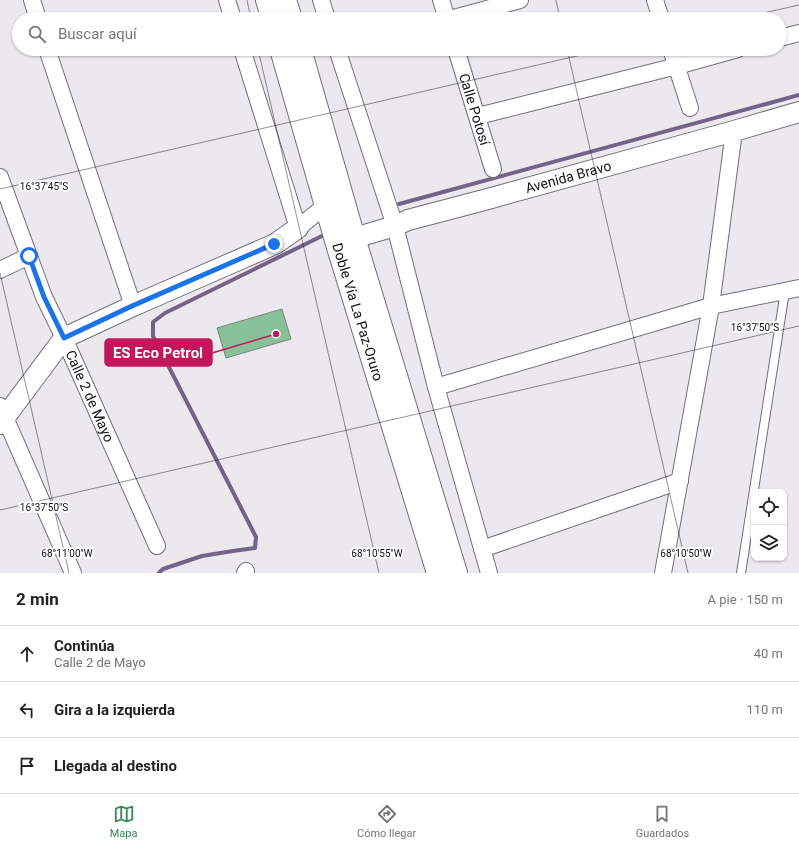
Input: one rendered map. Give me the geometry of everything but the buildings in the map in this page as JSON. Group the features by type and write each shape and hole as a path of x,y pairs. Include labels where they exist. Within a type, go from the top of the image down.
{"highway":[{"path":"267,0 271,12"},
{"path":"286,0 289,12"},
{"name":"Doble Vía La Paz-Oruro","path":"283,56 326,205 346,241 456,573"},
{"name":"Doble Vía La Paz-Oruro","path":"302,56 346,241 438,573"}],"street":[{"path":"32,0 36,12"},
{"path":"227,0 231,12"},
{"path":"321,0 325,12"},
{"path":"441,0 445,12"},
{"path":"475,12 520,0"},
{"path":"655,0 659,12"},
{"path":"787,36 799,33"},
{"path":"49,56 132,306"},
{"path":"244,56 298,228"},
{"path":"339,56 394,226 436,387 489,573"},
{"name":"Calle Potosí","path":"458,56 478,116 493,169"},
{"path":"673,56 690,108"},
{"path":"478,116 713,56"},
{"name":"Avenida Bravo","path":"346,241 408,220 799,112"},
{"path":"663,573 711,306 734,131"},
{"name":"Calle 2 de Mayo","path":"0,177 44,297 64,338 157,546"},
{"path":"73,573 2,416 64,338 132,306 274,244 298,228 326,205"},
{"path":"0,270 29,256"},
{"path":"436,387 711,306 792,289"},
{"path":"482,549 680,481"}],"lane":[{"path":"741,573 792,289"}],"waterway":[{"path":"399,204 799,95"},
{"path":"159,573 163,569 202,556 255,548 256,537 153,336 153,322 165,313 324,235"}],"place":[{"name":"ES Eco Petrol","path":"276,334"}],"route":[{"path":"29,256 44,297 64,338 132,306 274,244"}]}
